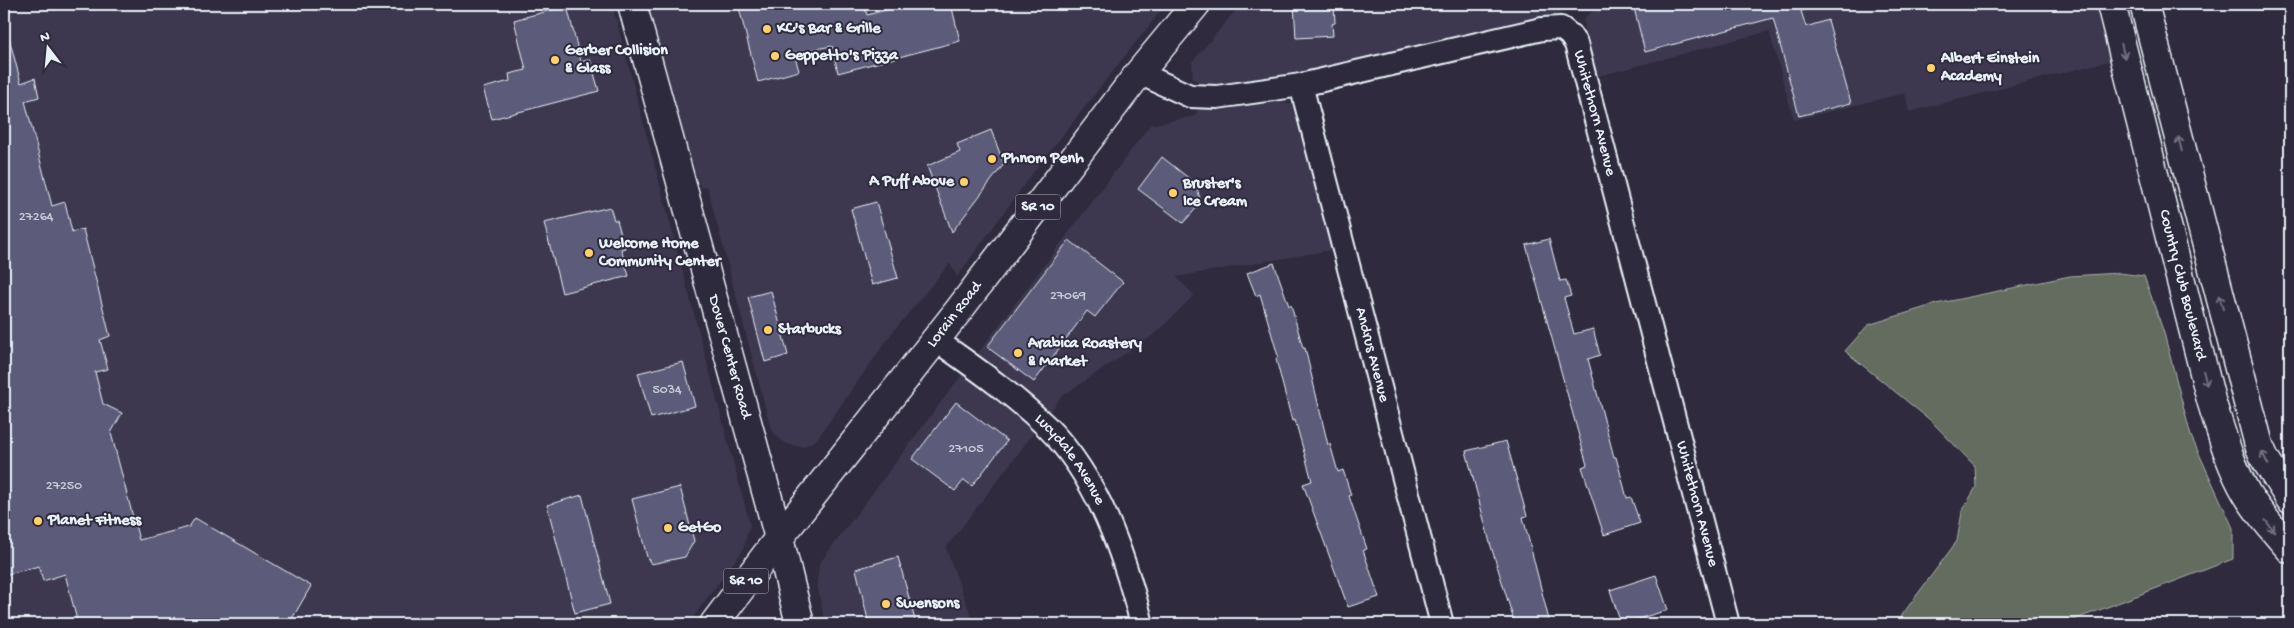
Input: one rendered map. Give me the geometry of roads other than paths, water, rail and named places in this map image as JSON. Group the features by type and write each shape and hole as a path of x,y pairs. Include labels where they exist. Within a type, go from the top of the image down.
{"street":[{"name":"Dover Center Road","path":"632,4 779,538 800,624"},
{"name":"Lorain Road","path":"714,624 779,538 936,340 1139,73 1196,4"},
{"name":"Country Club Boulevard","path":"2111,4 2211,400 2223,439 2231,463 2248,496 2290,550"},
{"name":"Country Club Boulevard","path":"2144,4 2259,445 2265,459 2290,500"},
{"name":"Whitethorn Avenue","path":"1139,73 1190,96 1217,96 1301,85 1542,29 1561,28 1570,35 1576,44 1728,624"},
{"name":"Andrus Avenue","path":"1301,85 1442,624"},
{"name":"Lucydale Avenue","path":"936,340 1007,391 1048,429 1079,468 1110,523 1142,624"}],"place":[{"name":"KC's Bar & Grille","path":"767,29"},
{"name":"Geppetto's Pizza","path":"775,56"},
{"name":"Gerber Collision & Glass","path":"555,60"},
{"name":"Albert Einstein Academy","path":"1931,68"},
{"name":"Phnom Penh","path":"992,159"},
{"name":"A Puff Above","path":"964,182"},
{"name":"Bruster's Ice Cream","path":"1173,193"},
{"name":"Welcome Home Community Center","path":"589,253"},
{"name":"Starbucks","path":"768,330"},
{"name":"Arabica Roastery & Market","path":"1018,353"},
{"name":"Planet Fitness","path":"38,521"},
{"name":"GetGo","path":"668,528"},
{"name":"Swensons","path":"886,604"}]}
